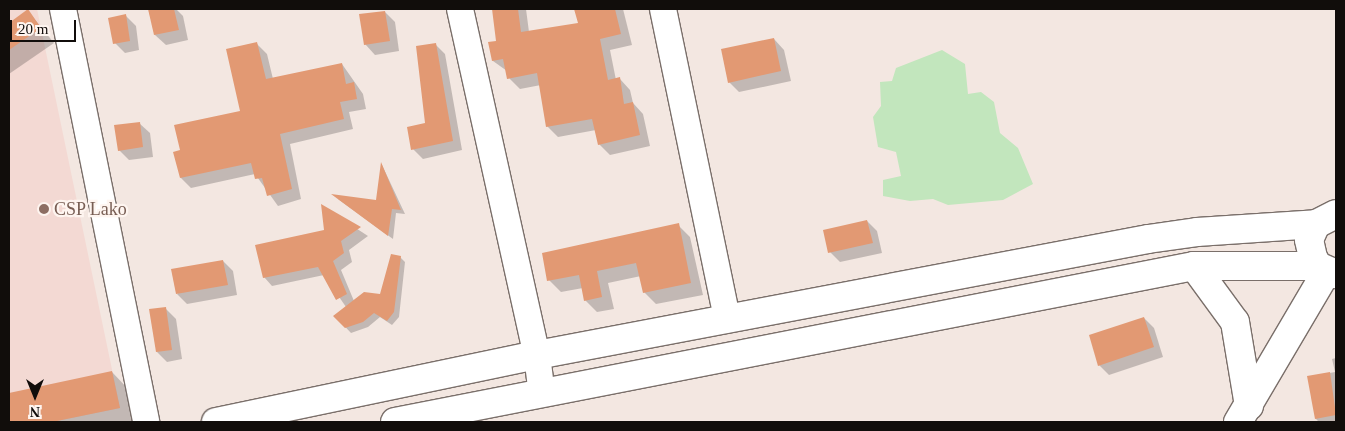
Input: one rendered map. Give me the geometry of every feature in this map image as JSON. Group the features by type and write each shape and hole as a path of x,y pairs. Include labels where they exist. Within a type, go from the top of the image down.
{"main road":[{"path":"216,422 537,355 1148,239 1326,219"},
{"path":"1326,219 1311,232 1310,250 1327,270"},
{"path":"395,422 1194,266 1327,270"},
{"path":"1194,266 1235,322 1247,417"},
{"path":"1247,417 1327,270"}],"street":[{"path":"63,9 146,422"},
{"path":"460,9 537,355 542,393"},
{"path":"664,9 727,319"}],"shaded area":[{"name":"CSP Lako","path":"9,9 37,9 120,408 52,422 9,422"}],"green space":[{"path":"942,50 965,64 968,94 981,92 994,102 1000,133 1018,148 1033,184 1003,200 948,205 933,199 910,201 883,196 883,180 901,176 896,152 878,147 873,117 881,106 880,82 892,81 896,68"}],"building":[{"path":"28,9 41,28 9,50 9,23"},
{"path":"148,9 174,9 179,30 154,35"},
{"path":"492,9 518,9 521,32 578,23 574,9 615,9 621,34 600,39 608,80 620,77 624,104 633,102 640,135 598,145 592,119 546,127 537,73 507,79 503,59 492,61 488,42 496,41"},
{"path":"385,11 390,41 364,45 359,14"},
{"path":"126,14 130,41 113,44 108,18"},
{"path":"774,38 781,71 728,83 721,49"},
{"path":"257,42 266,79 342,63 346,84 354,82 357,99 340,102 344,119 280,134 292,189 267,196 262,178 255,179 251,163 180,178 173,152 180,150 174,125 240,111 226,49"},
{"path":"436,43 453,141 411,150 407,127 425,123 416,46"},
{"path":"140,122 143,147 118,151 114,125"},
{"path":"381,162 401,210 392,209 388,236 331,194 376,200"},
{"path":"321,204 361,227 341,241 344,253 333,261 347,294 336,300 318,267 263,278 255,245 324,230"},
{"path":"867,220 873,243 828,253 823,230"},
{"path":"679,223 691,283 643,293 636,263 597,271 602,297 584,301 579,275 547,281 542,253"},
{"path":"391,254 401,256 394,312 387,321 374,313 363,322 345,328 333,316 364,292 380,294"},
{"path":"223,260 228,285 176,294 171,269"},
{"path":"166,307 172,350 156,352 149,309"},
{"path":"1144,317 1154,347 1098,366 1089,335"},
{"path":"112,371 120,408 52,422 9,422 9,393"},
{"path":"1330,372 1336,415 1315,419 1307,376"}],"place":[{"name":"CSP Lako","path":"44,209"}]}
